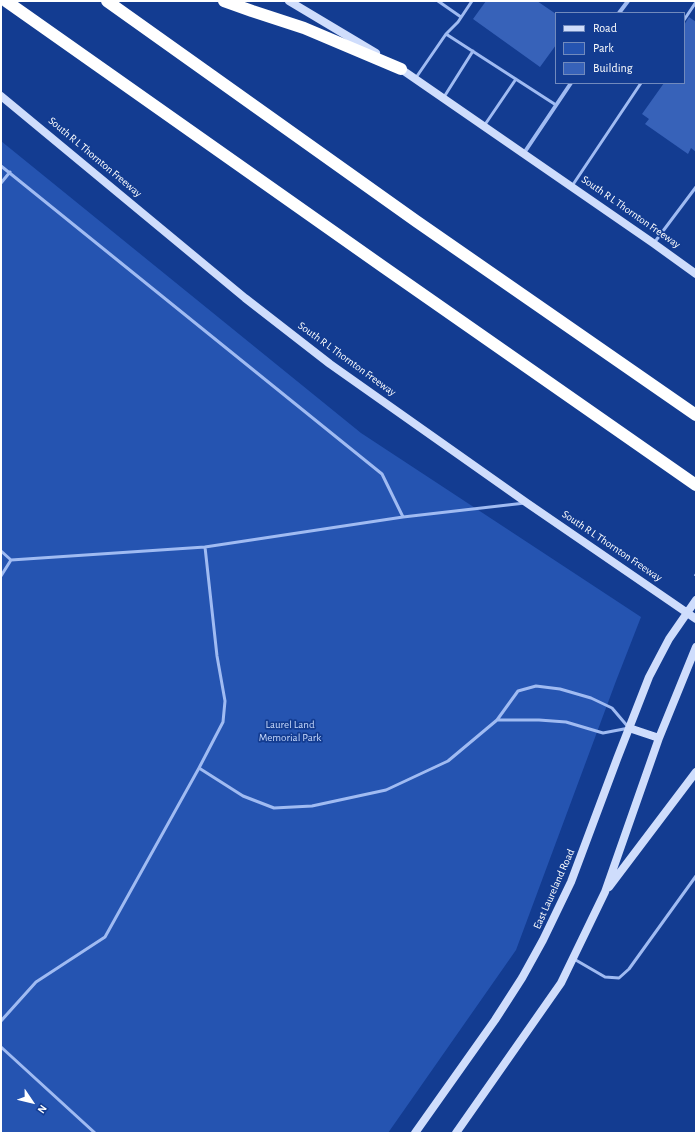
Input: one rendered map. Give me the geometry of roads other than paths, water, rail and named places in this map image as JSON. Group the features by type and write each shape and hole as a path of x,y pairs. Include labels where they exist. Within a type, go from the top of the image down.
{"highway":[{"path":"6,1 696,485"},
{"path":"107,1 410,216 696,415"},
{"path":"224,1 252,12 304,28 401,69"}],"main road":[{"name":"South R L Thornton Freeway","path":"289,1 401,69 654,243 696,274"},
{"name":"South R L Thornton Freeway","path":"1,96 245,298 330,364 527,503 696,619"},
{"name":"East Laureland Road","path":"415,1133 499,1014 522,978 543,940 571,882 649,676 669,639 696,600"},
{"path":"456,1133 561,983 605,892 659,738 696,647"},
{"path":"629,728 659,738"},
{"path":"605,892 696,772"}],"street":[{"path":"620,12 628,1"},
{"path":"523,154 571,84"}],"lane":[{"path":"438,1 461,17"},
{"path":"415,79 446,34 461,17 472,1"},
{"path":"685,18 696,2"},
{"path":"446,34 556,105"},
{"path":"443,98 473,51"},
{"path":"484,126 516,79"},
{"path":"571,186 640,84"},
{"path":"1,166 382,474 403,517"},
{"path":"1,183 10,172"},
{"path":"654,243 696,187"},
{"path":"1,551 12,560 205,547 403,517 527,503"},
{"path":"1,1021 36,982 105,937 223,722 225,701 217,656 205,547"},
{"path":"1,576 12,560"},
{"path":"199,768 244,796 274,808 312,806 386,790 448,761 497,720 518,691 536,686 560,689 591,698 612,708 629,728 603,733 566,722 539,720 497,720"},
{"path":"573,958 604,977 619,978 629,969 696,876"},
{"path":"1,1047 95,1133"}],"park label":[{"name":"Laurel Land Memorial Park","path":"290,731"}]}
